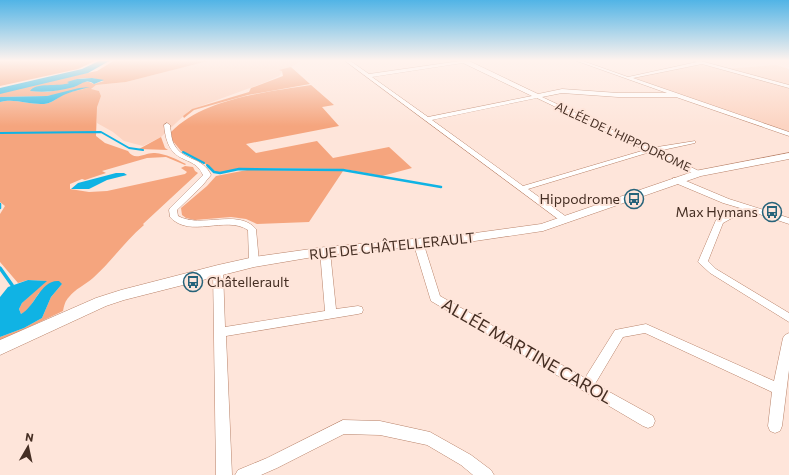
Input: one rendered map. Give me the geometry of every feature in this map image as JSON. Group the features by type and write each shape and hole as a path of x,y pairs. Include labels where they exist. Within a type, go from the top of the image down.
{"main road":[{"name":"RUE DE CHÂTELLERAULT","path":"0,348 101,302 122,295 218,270 254,262 325,251 516,232 543,227 676,180 789,156"}],"street":[{"path":"376,82 565,220"},
{"name":"ALLÉE DE L'HIPPODROME","path":"509,82 699,174"},
{"path":"639,82 789,134"},
{"path":"774,82 788,86"},
{"path":"427,119 568,90 618,95 676,95"},
{"path":"167,124 167,137 176,152 197,164 206,172 207,175 202,182 177,204 173,210 174,217 181,222 192,224 229,222 247,225 252,229 254,262"},
{"path":"523,188 651,150 693,142"},
{"path":"676,180 703,193 789,221"},
{"path":"746,208 720,222 703,262 713,271 789,318"},
{"name":"ALLÉE MARTINE CAROL","path":"418,242 435,298 648,421"},
{"path":"325,251 331,314"},
{"path":"218,270 224,475"},
{"path":"219,333 358,310"},
{"path":"587,386 619,333 646,328 779,389"},
{"path":"775,426 779,389 789,338"},
{"path":"243,475 272,463 343,428 380,428 430,439 466,460 486,475"}],"shaded area":[{"path":"0,82 18,82 0,86"},
{"path":"43,82 71,82 30,91 48,92 76,86 82,82 94,84 100,82 124,82 96,85 91,89 99,91 101,96 97,107 96,136 105,143 128,151 134,156 155,153 171,157 186,164 185,165 166,157 147,158 102,171 106,173 85,180 82,179 70,184 70,189 89,192 107,191 185,174 187,172 181,168 185,166 193,167 198,173 143,224 144,225 100,272 71,294 63,311 0,341 0,337 24,328 42,318 51,297 62,284 39,293 27,311 21,314 19,309 22,303 46,281 28,280 18,283 0,262 0,214 5,206 0,202 0,102 17,101 33,104 44,104 53,101 66,93 88,88 47,96 0,97 0,93"},
{"path":"124,82 266,82 190,110 161,137 143,146 124,141 113,132 97,123 96,107 101,96 99,91 90,90 96,85"},
{"path":"267,82 308,82 310,84 248,95 194,110 184,118 183,116 192,109 249,92 251,88"},
{"path":"643,82 789,82 789,84 782,85 789,88 789,132"},
{"path":"311,85 334,105 322,107 339,126 246,144 256,153 317,141 333,158 389,147 412,168 382,176 344,169 242,168 226,172 216,172 204,163 181,151 172,140 171,132 185,121 201,111 218,104 256,94"},
{"path":"161,137 165,148 168,150 139,149"},
{"path":"247,170 343,171 309,222 257,224 246,219 231,217 195,220 186,218 182,215 181,208 207,186 216,176"}],"water":[{"path":"67,82 86,82 57,91 30,91 37,87 69,83"},
{"path":"90,87 63,95 44,104 33,104 17,101 0,102 0,97 47,96 79,88"},
{"path":"116,173 124,173 127,175 107,180 89,189 71,189 78,183"},
{"path":"28,280 47,281 22,303 19,309 21,314 30,306 47,284 59,281 62,284 51,297 42,318 24,328 0,337 0,297 8,287"}],"waterway":[{"path":"0,91 38,82"},
{"path":"0,133 101,132 129,148 143,150"},
{"path":"183,152 204,163"},
{"path":"207,165 214,172 220,173 239,169 343,170 441,187"},
{"path":"0,268 12,285"}],"place":[{"name":"Hippodrome","path":"634,199"},
{"name":"Max Hymans","path":"772,212"},
{"name":"Châtellerault","path":"193,282"}]}
